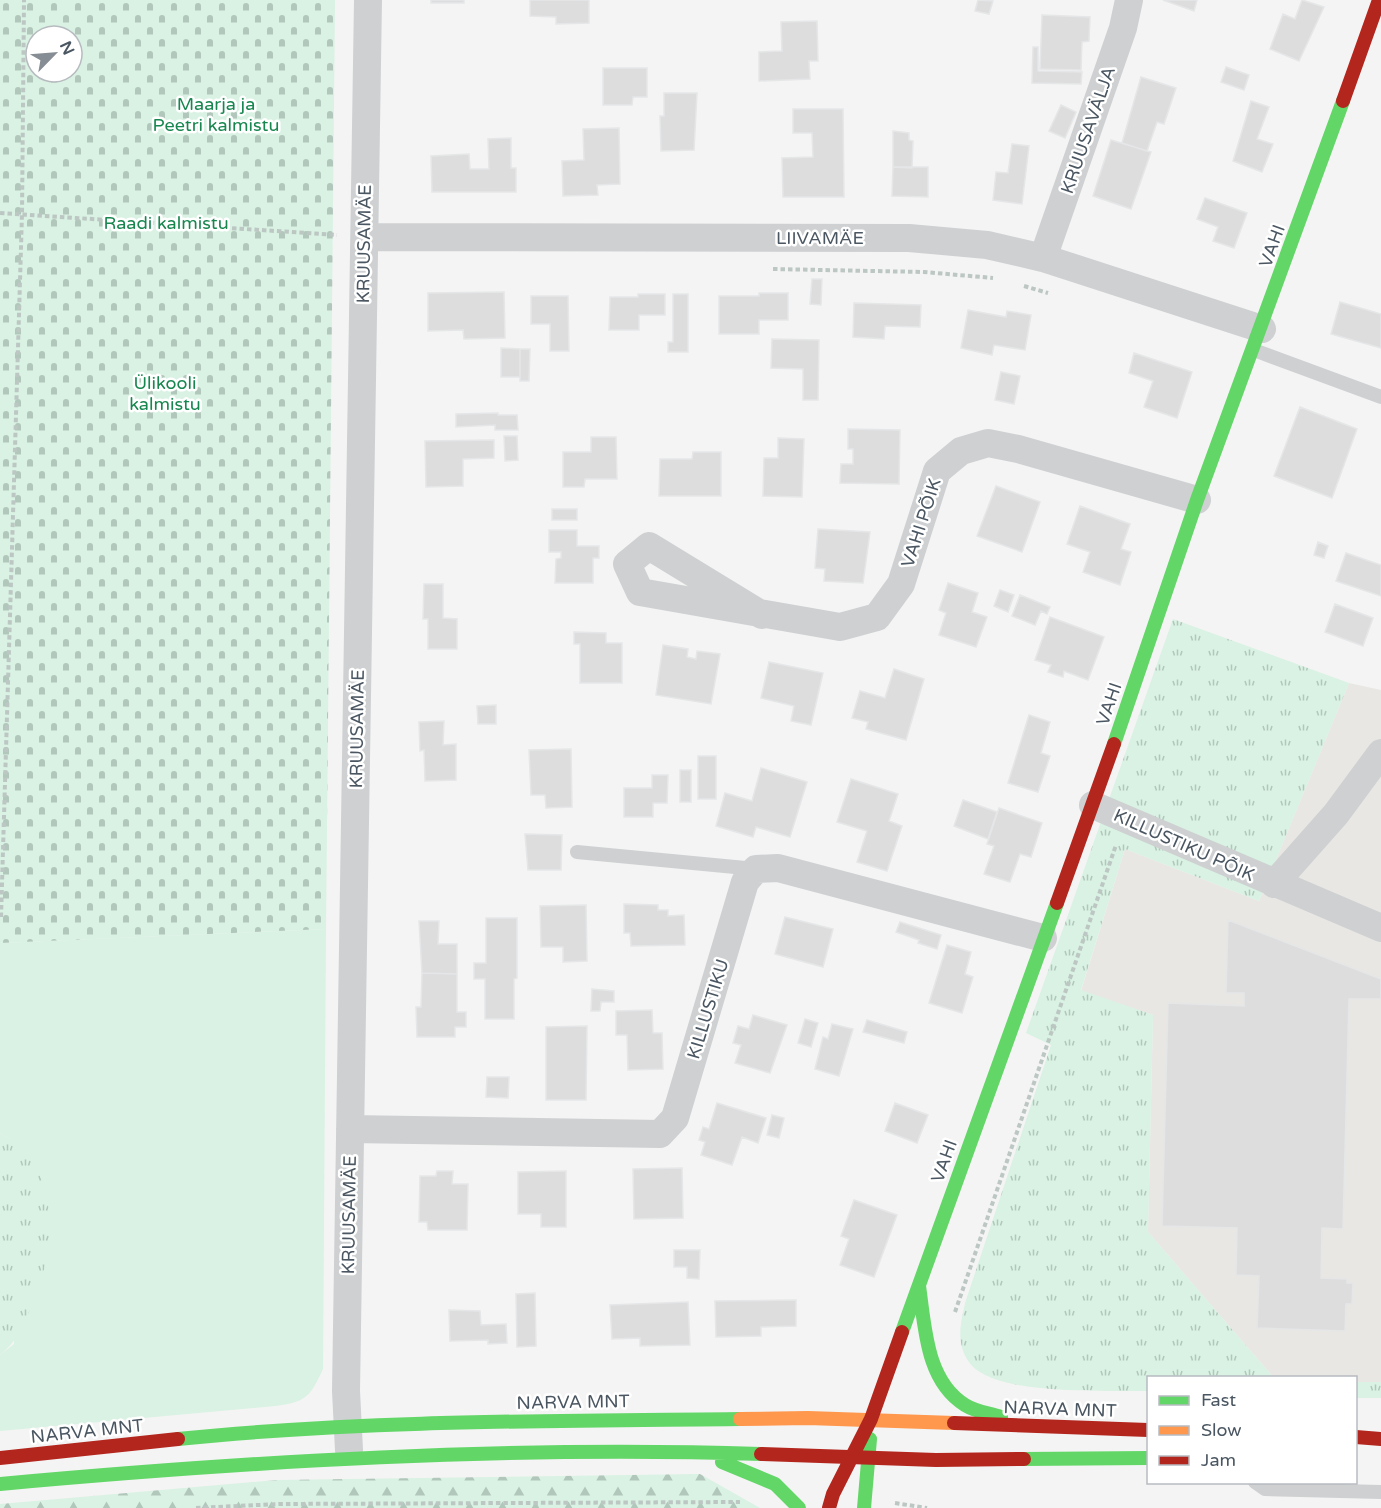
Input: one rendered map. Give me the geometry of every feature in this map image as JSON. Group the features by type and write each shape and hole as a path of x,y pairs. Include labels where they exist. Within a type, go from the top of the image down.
{"main road":[{"name":"VAHI","path":"871,1419 1093,805 1197,500 1258,339 1379,0"},
{"path":"919,1284 932,1361 939,1379 965,1405 1029,1426"},
{"name":"NARVA MNT","path":"0,1458 275,1429 348,1426 692,1418 871,1419 1147,1430"},
{"path":"829,1508 832,1494 871,1419"},
{"path":"864,1508 870,1459 871,1419"},
{"path":"1357,1437 1381,1438"},
{"path":"1357,1451 1381,1450"},
{"path":"692,1452 761,1474 795,1501 799,1508"},
{"path":"0,1484 132,1472 439,1455 692,1452 870,1459 1147,1458"}],"street":[{"name":"KRUUSAMÄE","path":"350,1459 348,1426 350,1129 368,0"},
{"name":"KRUUSAVÄLJA","path":"1043,258 1123,28 1129,0"},
{"name":"LIIVAMÄE","path":"365,237 909,238 987,245 1043,258 1258,339"},
{"name":"VAHI PÕIK","path":"762,615 840,627 877,617 901,584 937,471 961,451 988,443 1018,449 1197,500"},
{"name":"KILLUSTIKU PÕIK","path":"1274,884 1336,814 1381,753"},
{"name":"KILLUSTIKU PÕIK","path":"1093,805 1381,928"},
{"path":"756,869 778,868 1043,938"},
{"name":"KILLUSTIKU","path":"350,1129 660,1134 675,1118 745,882 756,869"}],"lane":[{"path":"1258,339 1381,397"},
{"path":"578,852 756,869"},
{"path":"1258,1484 1265,1489 1381,1492"}],"path":[{"path":"1,917 22,214 24,0"},
{"path":"0,213 365,237"},
{"path":"766,269 924,272 1001,279"},
{"path":"1020,285 1051,293"},
{"path":"953,1316 1125,819"},
{"path":"196,1508 279,1504 751,1502"}],"shaded area":[{"path":"1349,683 1381,690 1381,1382 1357,1382 1357,1376 1272,1376 1148,1232 1153,1015 1081,991 1125,849 1259,901"}],"green space":[{"name":"Ülikooli kalmistu","path":"0,0 335,0 326,929 0,943"},
{"path":"1173,619 1349,683 1259,901 1125,849 1081,990 1153,1015 1148,1232 1272,1376 1147,1376 1147,1391 1080,1391 1026,1386 1001,1381 982,1373 969,1362 962,1347 960,1331 962,1315 1051,1045 1026,1033"},
{"path":"326,929 323,1369 314,1386 300,1400 275,1406 0,1431 0,1355 14,1344 10,1139 0,1133 0,943"},
{"path":"0,1133 21,1148 36,1168 45,1191 49,1215 49,1241 38,1291 17,1336 0,1355"},
{"path":"1357,1382 1381,1382 1381,1398 1357,1398"},
{"path":"700,1474 760,1508 0,1508 0,1504 277,1480"}],"building":[{"path":"431,0 464,0 464,3 431,3"},
{"path":"530,0 589,0 589,23 556,24 556,17 530,16"},
{"path":"978,0 993,1 989,14 975,11"},
{"path":"1163,0 1197,0 1194,11"},
{"path":"1302,0 1324,7 1299,61 1270,49 1283,14 1295,19"},
{"path":"1042,15 1090,17 1089,41 1082,42 1081,70 1040,69"},
{"path":"817,21 818,61 809,61 810,79 759,81 759,52 782,51 781,22"},
{"path":"1033,47 1038,47 1038,71 1082,72 1081,84 1032,83"},
{"path":"1226,67 1249,75 1244,90 1221,82"},
{"path":"603,68 647,68 647,97 633,97 632,105 603,105"},
{"path":"1141,77 1176,88 1164,124 1157,122 1147,151 1122,143"},
{"path":"664,93 697,93 694,150 661,151 660,116 664,116"},
{"path":"1251,101 1269,107 1257,139 1273,144 1262,172 1233,161"},
{"path":"1061,105 1076,112 1065,138 1049,131"},
{"path":"793,109 843,109 844,197 783,197 782,158 813,157 812,133 793,133"},
{"path":"619,128 620,184 597,185 598,195 563,196 562,161 584,160 583,129"},
{"path":"893,131 909,133 909,140 913,141 912,168 893,167"},
{"path":"511,138 511,168 516,168 516,192 432,192 431,156 469,154 470,169 489,169 488,139"},
{"path":"1111,140 1151,152 1131,209 1093,196"},
{"path":"1012,144 1029,146 1022,204 993,200 996,172 1008,173"},
{"path":"893,167 928,167 928,197 892,196"},
{"path":"1205,198 1247,213 1234,248 1213,241 1218,227 1197,219"},
{"path":"812,279 822,279 821,305 810,304"},
{"path":"504,292 505,338 464,339 463,330 428,331 428,293"},
{"path":"759,293 788,293 788,320 759,320 759,334 719,334 719,296 759,296"},
{"path":"638,294 665,294 665,315 639,315 639,330 609,330 610,297 638,297"},
{"path":"673,294 688,294 688,352 668,352 668,342 673,342"},
{"path":"531,296 568,296 569,351 550,351 550,324 531,324"},
{"path":"1340,302 1381,314 1381,348 1331,334"},
{"path":"854,303 921,305 920,327 885,326 884,339 853,337"},
{"path":"968,310 1006,317 1007,311 1031,315 1025,350 994,345 992,355 961,348"},
{"path":"772,339 819,340 818,400 803,400 803,369 771,368"},
{"path":"501,348 520,349 520,377 501,377"},
{"path":"520,349 530,349 529,381 520,381"},
{"path":"1134,353 1192,372 1177,418 1144,407 1153,381 1129,373"},
{"path":"1001,372 1020,376 1014,404 995,400"},
{"path":"1300,407 1357,429 1332,498 1274,476"},
{"path":"498,413 498,415 517,415 518,430 495,430 495,425 456,427 456,414"},
{"path":"848,429 900,430 899,484 840,483 841,464 853,464 853,449 848,449"},
{"path":"504,436 517,436 518,460 505,461"},
{"path":"591,437 616,437 617,479 585,479 584,487 563,487 563,452 591,452"},
{"path":"778,438 804,439 802,497 763,496 764,458 778,458"},
{"path":"494,440 494,458 463,459 463,486 426,487 425,441"},
{"path":"693,452 721,452 721,496 659,496 660,459 692,459"},
{"path":"996,486 1040,502 1022,552 977,536"},
{"path":"1080,506 1130,524 1121,549 1131,552 1120,585 1083,572 1090,552 1067,544"},
{"path":"552,509 577,509 577,520 552,520"},
{"path":"818,529 870,532 863,583 824,581 825,569 815,568"},
{"path":"549,530 577,530 577,546 599,546 599,558 593,558 593,583 555,583 556,559 561,558 561,552 549,552"},
{"path":"1318,542 1328,546 1324,558 1314,555"},
{"path":"1346,553 1381,565 1381,596 1336,581"},
{"path":"948,583 978,593 972,612 987,617 976,647 939,635 946,613 939,610"},
{"path":"424,584 443,584 443,618 457,619 457,649 428,649 428,619 423,619"},
{"path":"1000,590 1014,595 1008,612 994,606"},
{"path":"1020,595 1050,607 1047,614 1041,611 1035,625 1012,616"},
{"path":"1335,604 1373,618 1363,646 1325,632"},
{"path":"1050,617 1104,637 1088,680 1064,671 1063,677 1048,672 1051,665 1035,660"},
{"path":"574,632 606,633 606,643 622,643 622,683 580,683 580,644 574,644"},
{"path":"663,645 688,649 687,657 696,659 697,651 720,654 711,704 656,695"},
{"path":"769,662 823,673 811,725 791,721 794,706 761,698"},
{"path":"894,669 924,679 906,740 866,729 868,722 852,718 860,691 885,698"},
{"path":"496,705 496,724 478,724 477,706"},
{"path":"1029,715 1050,722 1041,753 1050,756 1038,792 1008,783"},
{"path":"444,721 443,745 456,744 456,780 425,781 424,750 420,751 419,722"},
{"path":"571,749 572,807 546,808 545,795 531,795 529,750"},
{"path":"698,756 716,756 716,799 698,799"},
{"path":"761,768 807,782 790,837 756,827 753,837 716,826 725,793 752,801"},
{"path":"680,770 691,770 691,802 680,802"},
{"path":"652,775 668,775 667,803 653,803 653,817 624,817 624,788 652,788"},
{"path":"851,779 898,794 889,821 902,826 887,871 857,862 867,831 837,822"},
{"path":"963,800 997,812 988,839 954,826"},
{"path":"999,808 1042,823 1031,857 1020,854 1010,882 984,874 994,846 987,844"},
{"path":"525,834 562,835 561,870 528,870"},
{"path":"624,904 658,905 658,910 668,910 668,916 684,915 685,945 631,946 630,933 624,933"},
{"path":"586,905 587,961 563,962 563,947 541,947 540,906"},
{"path":"785,917 833,929 823,967 775,954"},
{"path":"486,918 517,918 514,1019 485,1019 485,979 474,979 474,963 486,963"},
{"path":"1228,920 1381,979 1381,999 1349,999 1343,1229 1322,1228 1321,1278 1347,1279 1347,1283 1353,1283 1352,1304 1346,1304 1345,1331 1257,1328 1259,1276 1236,1275 1237,1228 1162,1226 1168,1003 1244,1006 1244,993 1226,993"},
{"path":"419,921 439,921 438,944 457,944 457,974 422,973"},
{"path":"900,922 941,935 937,949 896,932"},
{"path":"947,945 971,952 965,974 973,977 962,1013 929,1003"},
{"path":"422,973 457,974 457,1012 466,1012 466,1027 455,1027 455,1037 417,1037 416,1007 421,1007"},
{"path":"592,989 614,991 614,1002 601,1002 600,1011 591,1011"},
{"path":"652,1010 653,1033 662,1033 663,1069 628,1070 627,1035 616,1035 616,1011"},
{"path":"753,1015 787,1025 770,1073 735,1063 741,1045 733,1043 738,1026 749,1029"},
{"path":"805,1019 818,1023 811,1047 798,1043"},
{"path":"867,1020 907,1032 904,1043 863,1032"},
{"path":"832,1024 853,1029 839,1076 815,1069 823,1037 828,1039"},
{"path":"587,1026 586,1100 546,1100 546,1027"},
{"path":"487,1077 509,1077 508,1098 486,1097"},
{"path":"717,1103 766,1118 758,1143 742,1137 732,1165 701,1155 705,1142 699,1140 703,1127 709,1129"},
{"path":"895,1103 928,1115 917,1143 885,1131"},
{"path":"772,1115 784,1118 779,1138 767,1135"},
{"path":"682,1168 683,1218 634,1219 633,1169"},
{"path":"437,1171 453,1171 452,1184 468,1184 467,1230 428,1230 427,1222 419,1222 420,1176 436,1176"},
{"path":"566,1171 566,1227 541,1227 541,1214 518,1214 518,1172"},
{"path":"854,1200 897,1215 874,1277 840,1265 849,1239 841,1236"},
{"path":"674,1250 700,1250 699,1279 687,1278 687,1267 674,1267"},
{"path":"535,1293 536,1346 517,1347 516,1294"},
{"path":"796,1300 796,1326 761,1327 761,1336 716,1337 715,1301"},
{"path":"688,1302 690,1345 640,1346 640,1338 612,1339 610,1305"},
{"path":"449,1310 480,1311 481,1325 506,1324 507,1343 488,1344 488,1340 450,1341"}],"traffic: fast":[{"path":"1114,744 1197,500 1343,101"},
{"path":"902,1332 1057,903"},
{"path":"919,1286 930,1352 942,1382 952,1395 965,1405 1001,1417"},
{"path":"178,1439 388,1425 740,1419"},
{"path":"864,1508 870,1439"},
{"path":"0,1484 190,1468 380,1457 571,1452 761,1454"},
{"path":"1024,1459 1147,1458"},
{"path":"722,1462 775,1484 799,1508"}],"traffic: slow":[{"path":"740,1419 808,1418 954,1423"}],"traffic: jam":[{"path":"1343,101 1379,0"},
{"path":"1057,903 1114,744"},
{"path":"829,1508 833,1494 871,1419 902,1332"},
{"path":"954,1423 1147,1430"},
{"path":"1357,1437 1381,1439"},
{"path":"0,1458 178,1439"},
{"path":"761,1454 936,1460 1024,1459"}],"park label":[{"name":"Maarja ja Peetri kalmistu","path":"216,114"},
{"name":"Raadi kalmistu","path":"166,223"}]}
